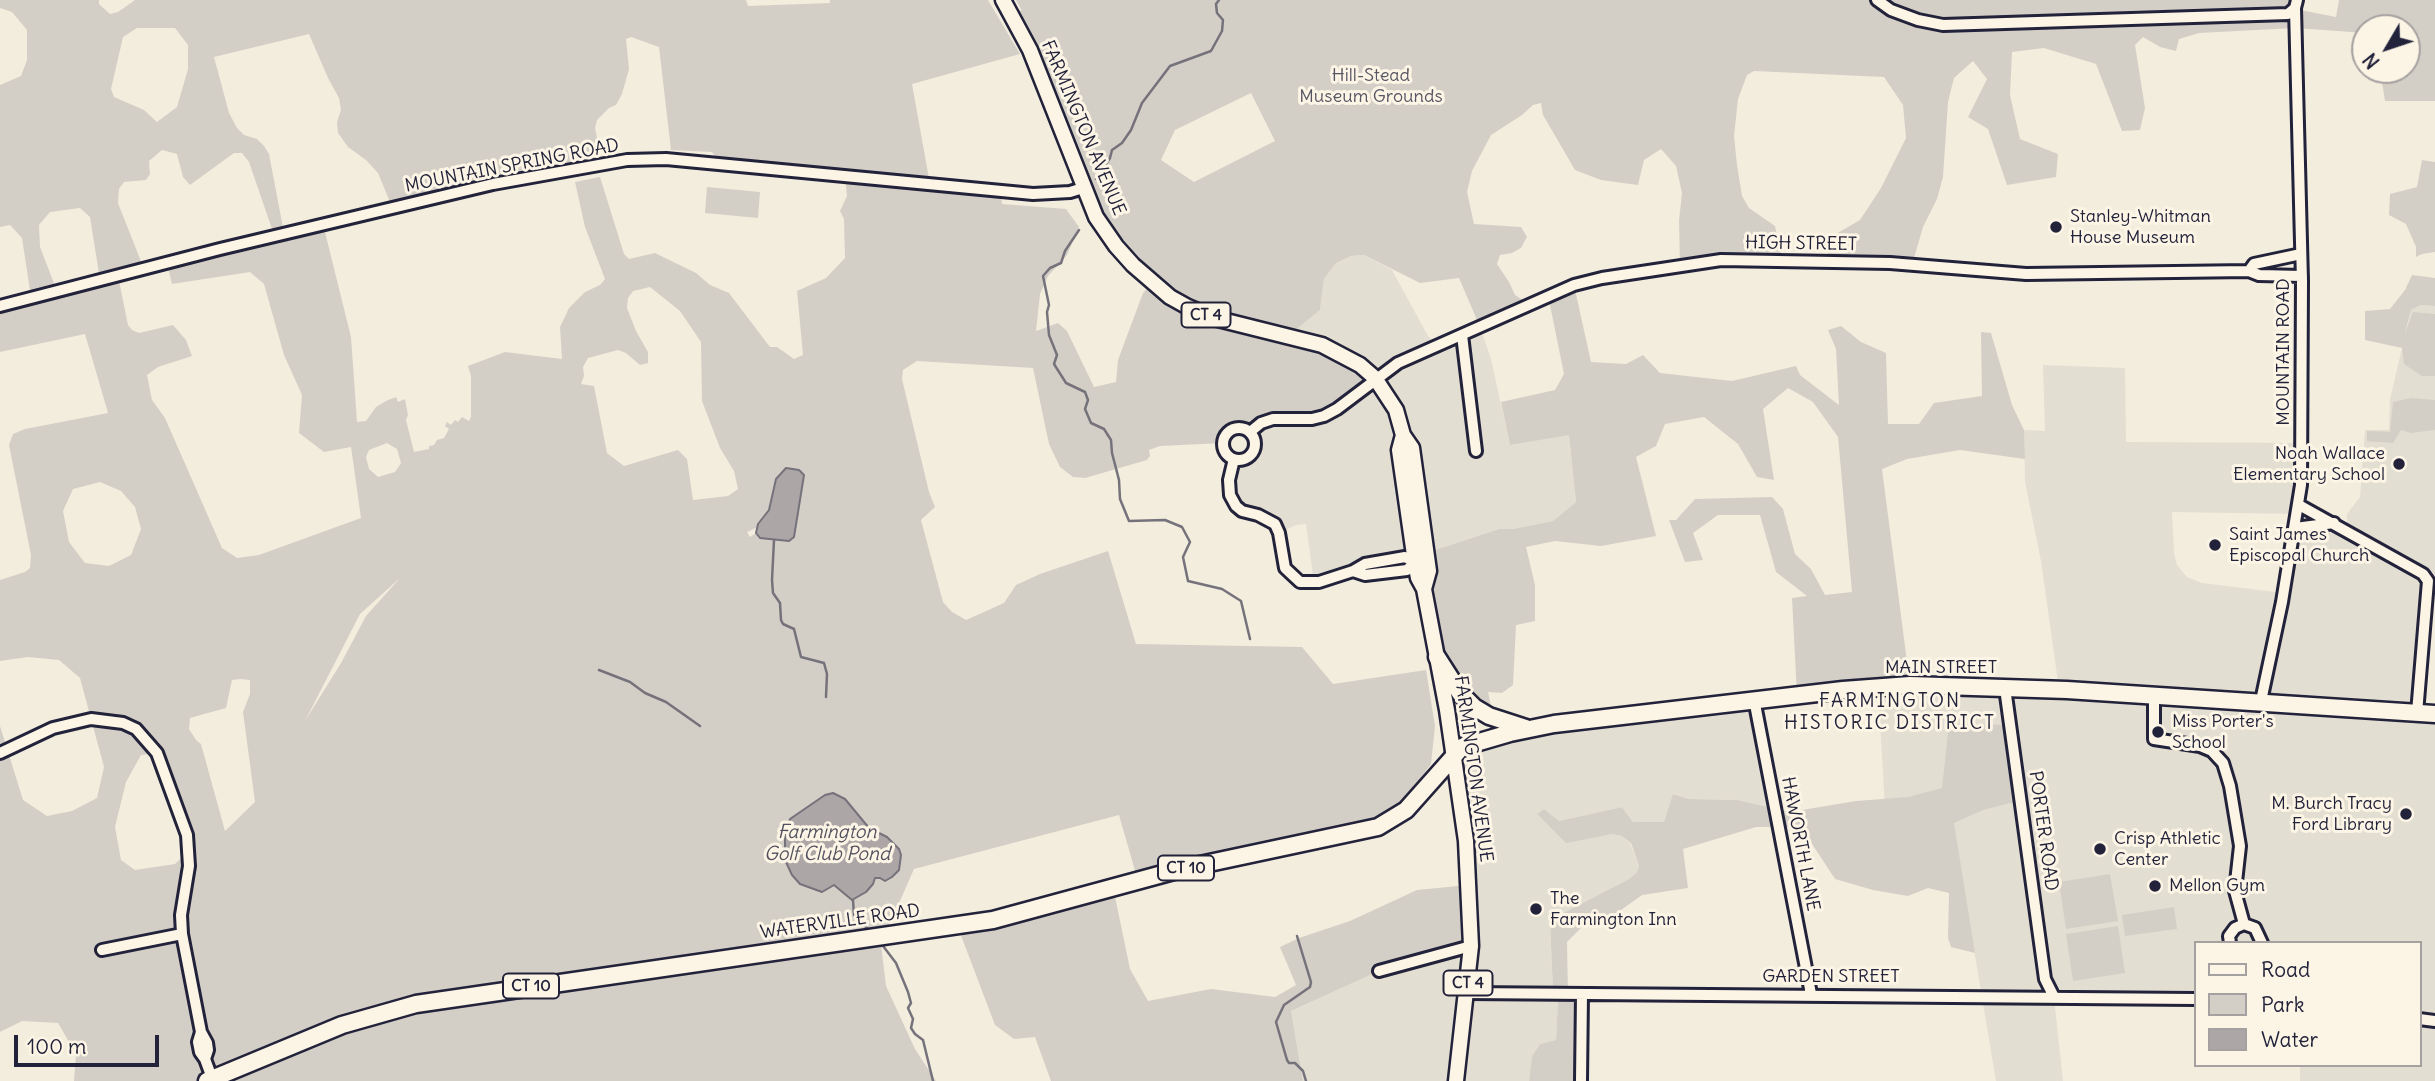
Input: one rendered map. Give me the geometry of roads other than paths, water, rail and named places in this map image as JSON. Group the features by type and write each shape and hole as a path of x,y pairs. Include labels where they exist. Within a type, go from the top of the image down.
{"highway":[{"path":"1437,657 1460,693 1475,707 1489,716 1529,728"},
{"name":"MAIN STREET","path":"1454,754 1471,743 1529,728 1754,699 1910,685 2154,695 2435,713"},
{"name":"WATERVILLE ROAD","path":"210,1080 342,1025 416,1004 993,920 1181,869 1378,827 1406,810 1428,788 1454,754"}],"main road":[{"name":"FARMINGTON AVENUE","path":"1003,0 1030,50 1096,217 1133,265 1171,298 1214,318 1322,345 1360,365 1376,378 1399,415 1403,435 1412,447 1429,571 1424,589"},
{"name":"FARMINGTON AVENUE","path":"1403,435 1399,450 1415,562 1418,578 1424,589 1437,657 1466,841 1471,946 1456,1081"}],"street":[{"path":"1877,0 1891,10 1918,20 1943,25 2288,14 2296,4"},
{"name":"MOUNTAIN ROAD","path":"2261,701 2299,505 2302,276 2296,4"},
{"name":"MOUNTAIN SPRING ROAD","path":"0,306 220,249 493,184 627,160 676,160 1033,194 1070,192 1083,188"},
{"name":"HIGH STREET","path":"2249,271 2254,264 2301,254"},
{"name":"HIGH STREET","path":"1250,432 1261,423 1273,419 1312,419 1324,416 1337,410 1398,363 1574,285 1602,278 1721,260 1890,263 2026,274 2249,271 2259,275 2302,276"},
{"path":"1462,335 1476,451"},
{"path":"1236,428 1250,432 1255,442 1253,453 1245,459 1234,460 1224,449 1224,438 1236,428"},
{"path":"1234,460 1229,480 1230,495 1242,511 1258,515 1275,524 1285,568 1294,578 1310,583 1353,571 1365,564 1405,557 1415,562"},
{"path":"2299,505 2423,574 2428,581 2417,713"},
{"path":"2295,527 2334,523"},
{"name":"PORTER ROAD","path":"2005,688 2045,979 2054,997"},
{"path":"2154,695 2154,739 2200,746 2212,751 2223,763 2230,786 2240,846 2235,891 2244,924"},
{"name":"HAWORTH LANE","path":"1754,699 1811,994"},
{"path":"0,752 53,728 92,719 123,723 136,729 157,752 187,835 189,866 181,915 182,934 201,1032 208,1051 205,1059 210,1080"},
{"path":"2230,941 2229,936 2235,928 2244,924 2255,928 2261,941"},
{"path":"102,950 182,934"},
{"path":"1379,971 1471,946"},
{"path":"2034,997 2045,979"},
{"name":"GARDEN STREET","path":"1467,992 2194,999"},
{"path":"1581,1081 1582,994"}],"water":[{"path":"786,468 799,470 804,475 794,537 789,541 760,538 756,533 758,524 769,510 776,479"},
{"name":"Farmington Golf Club Pond","path":"833,793 845,799 869,828 887,837 899,849 901,855 899,870 892,877 885,881 875,878 866,892 852,900 834,885 822,892 800,884 785,860 785,837 790,819 825,795"}],"waterway":[{"path":"1096,179 1110,158 1112,150 1122,143 1131,130 1142,103 1170,66 1211,51 1222,31 1223,20 1217,13 1216,4 1219,0"},
{"path":"1079,230 1065,251 1061,263 1050,268 1043,276 1049,305 1049,335 1057,355 1054,364 1066,383 1085,392 1088,400 1085,409 1091,423 1104,429 1111,440 1120,499 1129,521 1165,520 1182,527 1190,542 1183,557 1188,581 1222,589 1241,601 1250,639"},
{"path":"774,540 773,593 780,603 781,620 783,624 794,629 801,657 824,663 827,674 826,697"},
{"path":"599,670 630,682 645,693 666,702 700,726"},
{"path":"853,900 854,915 871,932"},
{"path":"1297,936 1311,982 1310,987 1284,1005 1276,1022 1287,1060 1303,1071 1306,1081"},
{"path":"880,942 896,963 908,992 911,1003 908,1008 913,1019 911,1028 923,1040 933,1081"}],"place":[{"name":"Stanley-Whitman House Museum","path":"2056,227"},
{"name":"Noah Wallace Elementary School","path":"2399,464"},
{"name":"Saint James Episcopal Church","path":"2215,545"},
{"name":"Miss Porter's School","path":"2158,732"},
{"name":"M. Burch Tracy Ford Library","path":"2406,814"},
{"name":"Crisp Athletic Center","path":"2100,849"},
{"name":"Mellon Gym","path":"2155,886"},
{"name":"The Farmington Inn","path":"1536,909"}],"district":[{"name":"FARMINGTON HISTORIC DISTRICT","path":"1890,713"}],"park label":[{"name":"Hill-Stead Museum Grounds","path":"1371,86"}]}
